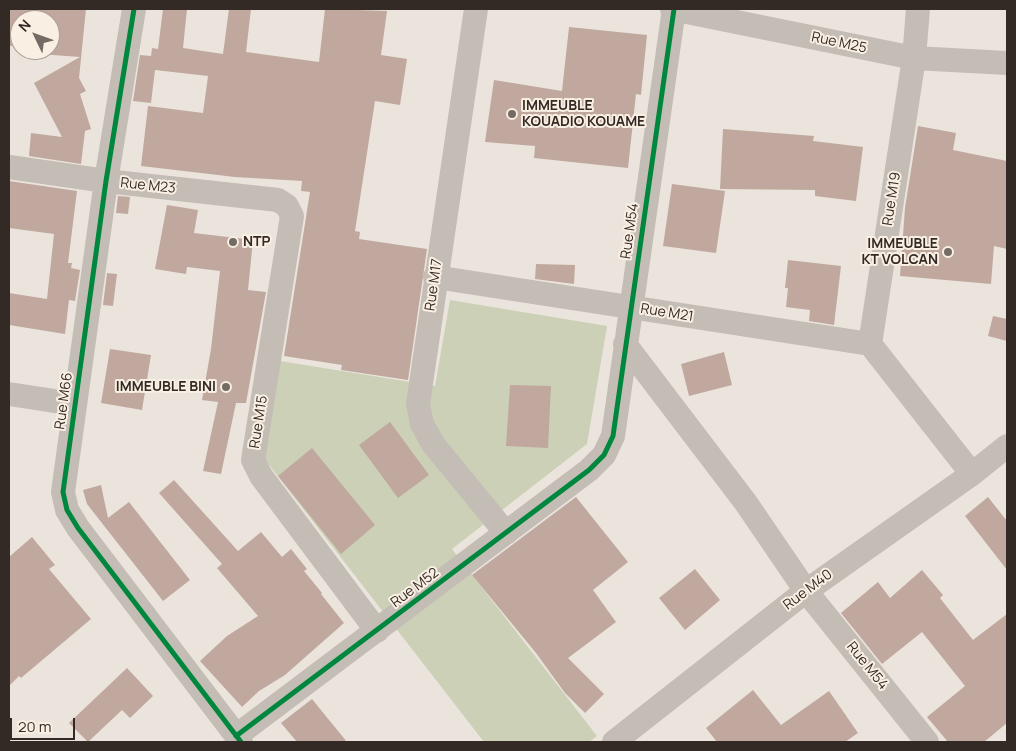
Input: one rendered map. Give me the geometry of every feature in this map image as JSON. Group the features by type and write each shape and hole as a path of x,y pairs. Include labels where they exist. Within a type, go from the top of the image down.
{"street":[{"name":"Rue M66","path":"134,9 106,181 63,492 67,510 238,739"},
{"name":"Rue M17","path":"476,9 435,277 418,404 422,424 433,444 506,533"},
{"name":"Rue M25","path":"673,9 914,58 1007,63"},
{"name":"Rue M54","path":"604,455 612,436 673,9"},
{"name":"Rue M19","path":"870,344 914,58 918,9"},
{"name":"Rue M23","path":"9,167 106,181 278,200 287,206"},
{"name":"Rue M15","path":"287,206 292,216 253,460 261,476 377,631"},
{"name":"Rue M21","path":"435,277 870,344"},
{"name":"Rue M54","path":"625,344 746,503 806,591 927,742"},
{"path":"870,344 972,474"},
{"path":"9,394 74,404"},
{"name":"Rue M40","path":"614,742 806,591 972,474 1007,446"},
{"name":"Rue M52","path":"238,739 589,470 604,455"}],"green space":[{"path":"450,300 607,326 587,444 452,549 597,736 589,742 484,742 263,457 280,361 435,386"}],"building":[{"path":"9,9 86,9 79,78 86,91 80,94 91,129 85,131 81,164 29,156 31,133 62,137 34,83 80,57 60,56 60,10 10,10 9,46"},
{"path":"163,9 187,9 183,48 223,54 229,9 251,9 246,52 319,62 325,9 387,11 381,55 407,59 400,105 375,101 355,231 360,232 359,239 427,249 408,380 341,370 342,365 284,356 310,192 301,191 302,181 235,177 141,166 148,106 203,113 208,76 155,70 151,103 133,101 140,55 151,56 152,48 158,49"},
{"path":"569,27 647,35 641,95 636,94 628,168 534,158 535,146 485,142 494,80 562,91"},
{"path":"918,126 956,133 953,150 1007,161 1007,249 994,246 991,284 900,276 905,208"},
{"path":"723,129 814,136 813,141 863,147 856,201 815,196 815,190 720,189"},
{"path":"9,181 77,191 68,263 72,263 71,268 80,270 75,301 69,300 65,334 9,325 9,293 47,299 54,234 9,228"},
{"path":"672,184 725,191 716,253 663,246"},
{"path":"118,196 130,197 128,214 116,213"},
{"path":"167,205 198,210 194,233 253,240 248,290 266,292 246,403 236,403 221,474 203,471 218,402 202,400 211,349 220,271 187,267 186,274 155,269"},
{"path":"788,260 841,266 834,325 809,321 810,310 786,307 788,288 785,288"},
{"path":"536,264 575,265 574,284 535,279"},
{"path":"107,273 117,274 113,306 103,305"},
{"path":"993,316 1007,319 1007,341 988,336"},
{"path":"110,349 151,355 142,410 101,403"},
{"path":"724,352 732,385 689,396 681,364"},
{"path":"510,385 551,386 548,448 506,446"},
{"path":"390,422 429,475 398,498 359,445"},
{"path":"312,448 375,525 341,554 278,476"},
{"path":"174,480 238,551 261,532 282,557 291,549 307,569 304,571 344,623 285,675 259,691 242,707 200,661 227,636 258,616 217,568 222,564 159,493"},
{"path":"101,485 108,518 129,502 190,580 163,601 87,504 83,490"},
{"path":"576,497 628,562 593,590 616,622 568,658 604,694 585,713 565,693 536,653 472,575"},
{"path":"988,497 1007,521 1007,570 965,516"},
{"path":"32,537 55,565 49,569 91,619 9,686 9,557"},
{"path":"695,569 720,600 685,630 659,598"},
{"path":"922,570 943,595 940,598 973,640 1007,614 1007,723 984,742 948,742 927,717 965,686 922,632 882,664 841,613 878,582 890,598"},
{"path":"127,668 153,696 130,718 122,710 88,742 69,723"},
{"path":"753,690 781,725 829,691 858,733 845,742 717,742 706,728"},
{"path":"312,699 347,742 297,742 281,723"}],"cycle path":[{"path":"134,9 106,181 63,492 67,510 78,528 241,742"},
{"path":"236,736 589,470 604,455 613,436 674,9"}],"place":[{"name":"IMMEUBLE KOUADIO KOUAME","path":"512,114"},
{"name":"NTP","path":"233,242"},
{"name":"IMMEUBLE KT VOLCAN","path":"948,252"},
{"name":"IMMEUBLE BINI","path":"226,387"}]}
